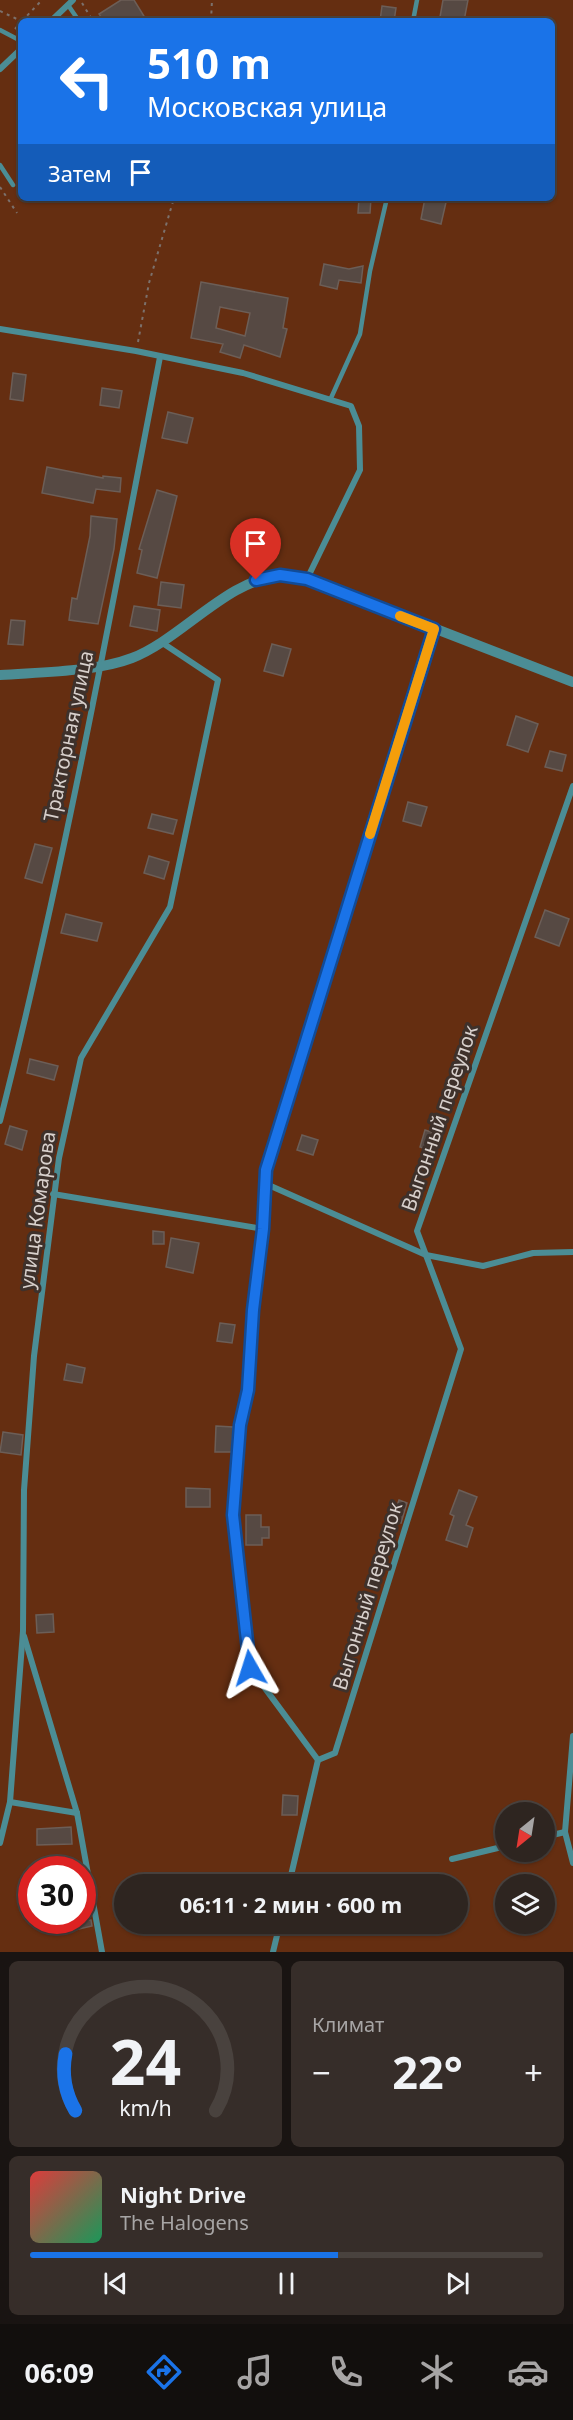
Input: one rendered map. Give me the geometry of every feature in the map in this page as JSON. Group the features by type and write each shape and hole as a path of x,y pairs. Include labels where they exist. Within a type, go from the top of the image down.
{"street":[{"path":"54,18 71,2"},
{"path":"0,69 18,52"},
{"path":"0,329 136,351 243,373 331,398 351,406 359,426 360,470 307,579"},
{"name":"Тракторная улица","path":"0,1121 24,1027 100,666 160,357"},
{"path":"0,675 100,666 133,658 256,580 280,575 307,579 573,682"},
{"path":"291,1874 318,1760 250,1668 233,1515 240,1425 248,1390 253,1310 263,1229 264,1183 269,1159 434,629"},
{"name":"улица Комарова","path":"0,1843 10,1802 23,1631 24,1490 34,1356 53,1194 81,1058 170,907 218,680 161,642"},
{"name":"Выгонный переулок","path":"318,1760 335,1753 461,1349 417,1231 573,786"},
{"path":"264,1183 426,1255 483,1266 533,1253 573,1252"},
{"path":"53,1194 263,1229"},
{"path":"23,1631 77,1813 102,1952"},
{"path":"573,1736 565,1832 573,1863"},
{"path":"10,1802 77,1813"},
{"path":"555,1834 565,1832"},
{"path":"452,1859 495,1849"},
{"path":"273,1952 277,1934"}],"lane":[{"path":"414,18 417,0"},
{"path":"71,2 78,18"},
{"path":"0,30 18,39"},
{"path":"0,165 13,185"},
{"path":"331,398 360,334 370,271 386,201"}],"path":[{"path":"25,18 42,0"},
{"path":"80,0 91,18"},
{"path":"211,18 212,0"},
{"path":"0,10 18,19"},
{"path":"0,187 17,213"},
{"path":"136,351 149,283 173,201"}],"shaded area":[{"path":"0,0 573,0 573,1952 0,1952"}],"building":[{"path":"121,0 134,0 145,18 102,18 99,14"},
{"path":"443,0 468,0 465,18 440,17"},
{"path":"382,6 396,8 394,18 380,18"},
{"path":"359,201 371,201 370,213 358,213"},
{"path":"424,201 446,201 441,224 421,219"},
{"path":"324,264 349,269 363,266 361,283 339,280 337,289 320,285"},
{"path":"201,282 288,298 283,328 287,329 280,357 244,345 240,358 220,352 223,344 191,338","holes":["220,307 250,313 245,336 216,328"]},
{"path":"13,373 26,375 23,401 10,399"},
{"path":"102,388 122,391 119,408 100,405"},
{"path":"168,412 193,418 187,443 162,438"},
{"path":"47,467 103,478 103,476 121,478 120,492 96,489 93,503 42,493"},
{"path":"157,490 177,496 157,578 137,573 142,550 139,549"},
{"path":"91,516 117,519 114,549 98,624 69,620 72,598 77,599 90,536"},
{"path":"161,582 184,585 181,608 158,605"},
{"path":"134,606 160,610 157,631 130,626"},
{"path":"11,620 25,621 23,645 8,644"},
{"path":"272,644 291,649 283,676 264,671"},
{"path":"516,716 538,724 528,752 507,745"},
{"path":"550,751 566,755 562,771 545,767"},
{"path":"408,802 427,807 421,826 403,821"},
{"path":"152,814 177,820 173,834 148,828"},
{"path":"35,844 52,848 42,883 25,878"},
{"path":"149,856 169,862 164,879 144,873"},
{"path":"545,910 569,919 559,946 535,937"},
{"path":"66,914 102,923 97,941 61,933"},
{"path":"30,1059 58,1066 54,1080 27,1073"},
{"path":"10,1126 27,1131 22,1150 5,1144"},
{"path":"425,1130 438,1134 433,1151 420,1147"},
{"path":"302,1135 318,1140 313,1155 297,1150"},
{"path":"153,1231 164,1232 164,1244 153,1244"},
{"path":"171,1238 199,1243 193,1273 166,1267"},
{"path":"220,1323 235,1325 232,1343 217,1341"},
{"path":"67,1364 85,1368 82,1383 64,1380"},
{"path":"216,1426 233,1427 232,1452 215,1452"},
{"path":"3,1432 23,1435 21,1455 0,1452"},
{"path":"186,1488 210,1489 210,1507 186,1507"},
{"path":"459,1490 477,1497 466,1525 473,1528 467,1547 446,1540 454,1516 450,1514"},
{"path":"399,1500 407,1503 401,1523 392,1520"},
{"path":"246,1515 261,1515 261,1527 269,1527 269,1538 262,1538 262,1545 246,1545"},
{"path":"53,1614 54,1632 37,1633 36,1615"},
{"path":"283,1795 298,1796 297,1815 282,1815"},
{"path":"71,1827 72,1844 37,1845 37,1829"}],"slow traffic":[{"path":"370,834 434,629 400,616"}],"route":[{"path":"250,1668 233,1515 240,1425 248,1390 253,1310 263,1229 266,1170 434,629 307,579 280,575 256,580"}]}
